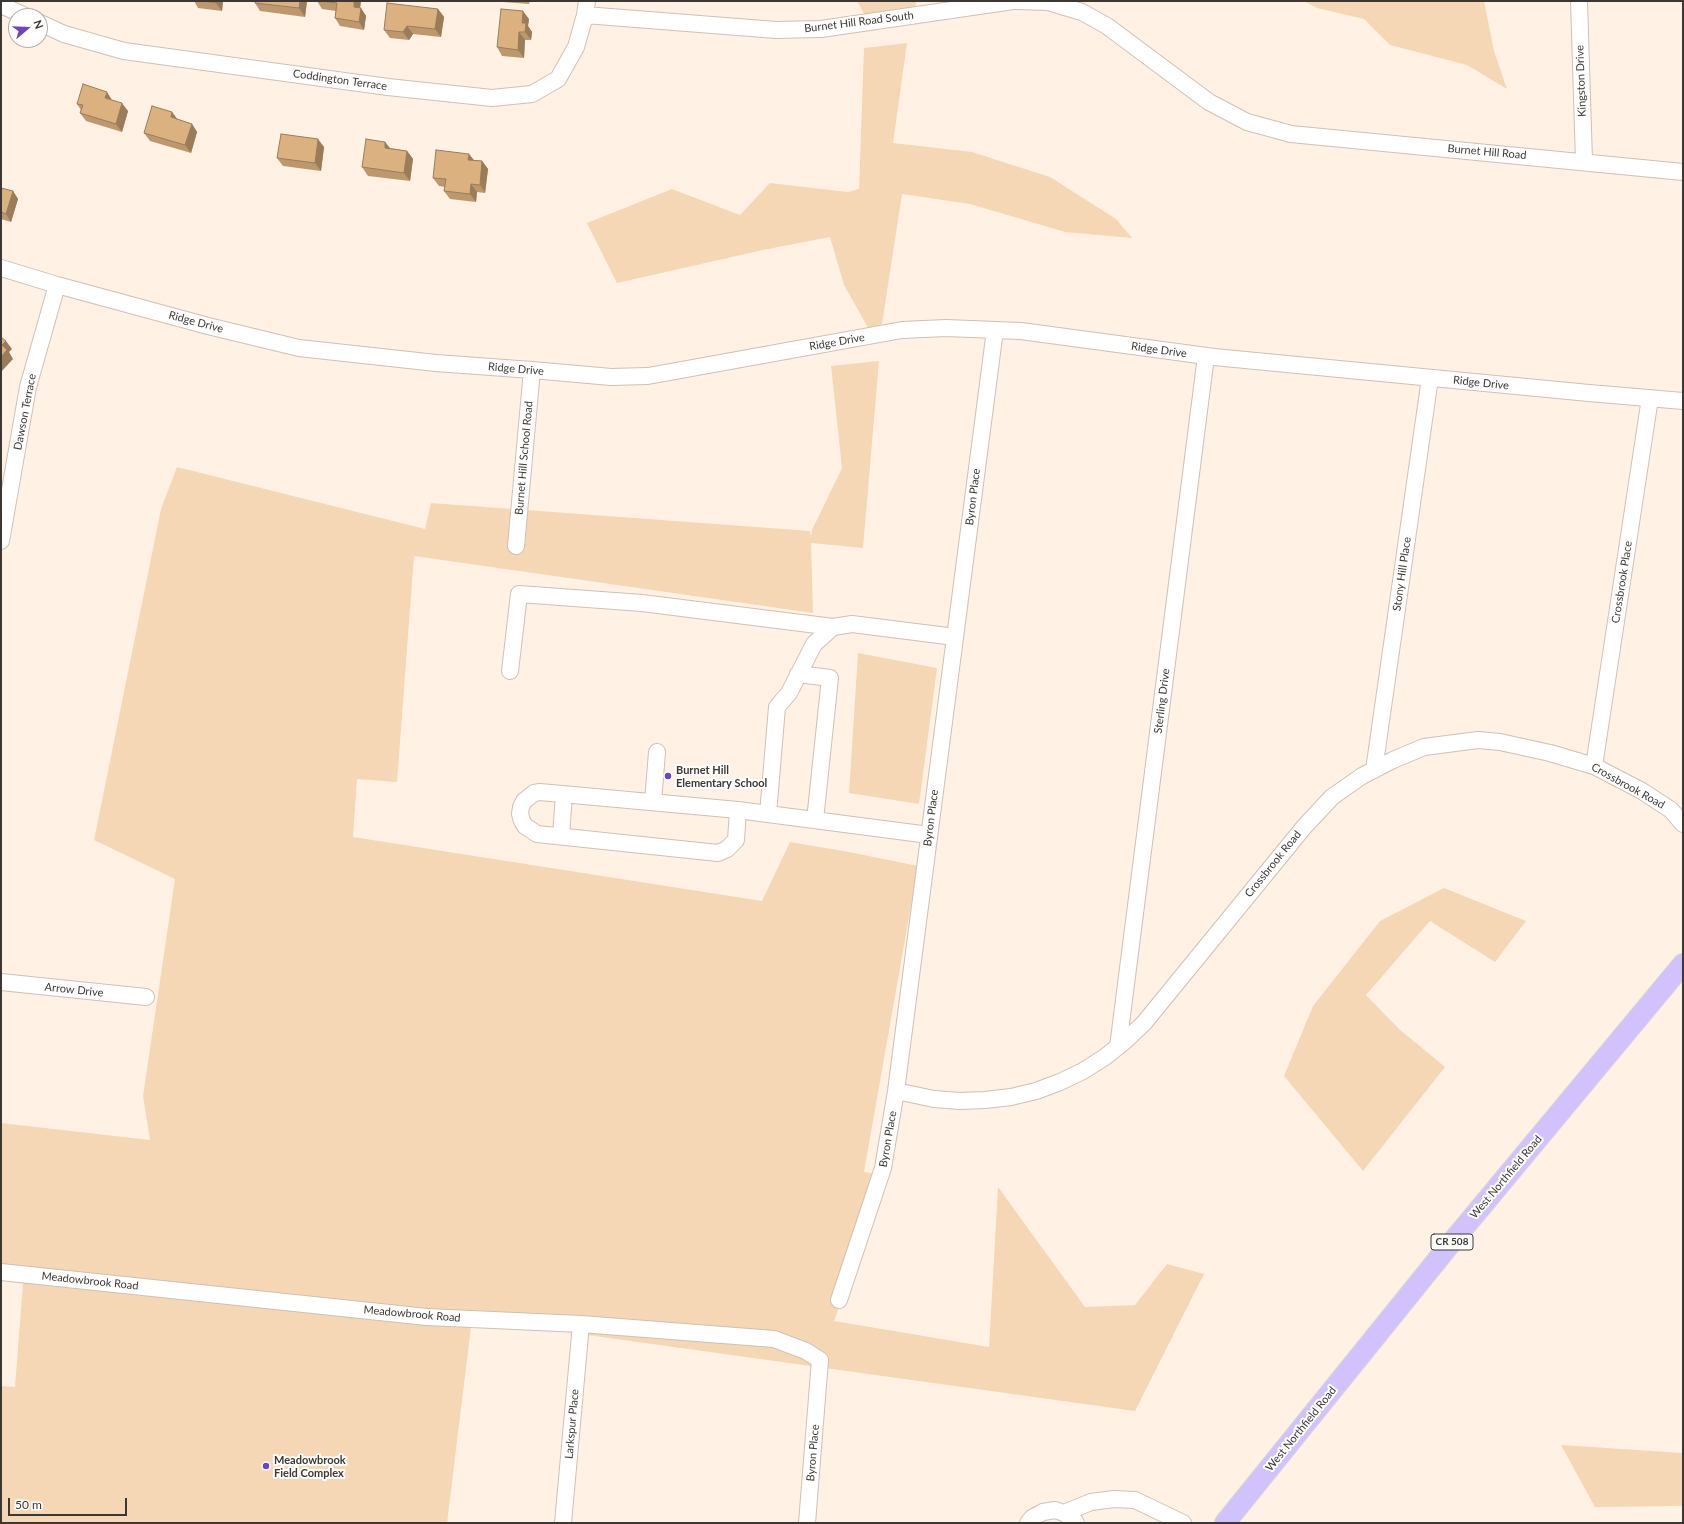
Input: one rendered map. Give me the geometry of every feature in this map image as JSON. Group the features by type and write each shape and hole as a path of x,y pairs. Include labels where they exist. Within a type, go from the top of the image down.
{"main road":[{"name":"West Northfield Road","path":"1225,1523 1447,1248 1683,964"}],"street":[{"name":"Burnet Hill Road South","path":"586,8 776,30 822,29 1013,1"},
{"name":"Burnet Hill Road","path":"1016,1 1048,2 1082,12 1107,26 1209,102 1247,122 1291,134 1683,172"},
{"name":"Kingston Drive","path":"1579,1 1584,162"},
{"name":"Coddington Terrace","path":"48,27 64,34 124,51 388,86 492,98 532,94 558,79 576,48 586,8"},
{"name":"Ridge Drive","path":"1,268 57,285 208,326 299,348 532,370 612,376 648,376 902,330 946,328 1021,331 1206,356 1683,401"},
{"name":"Dawson Terrace","path":"1,541 28,387 57,285"},
{"name":"Byron Place","path":"839,1300 883,1168 896,1092 995,330"},
{"name":"Sterling Drive","path":"1118,1047 1206,356"},
{"name":"Burnet Hill School Road","path":"516,546 532,370"},
{"name":"Stony Hill Place","path":"1374,770 1430,378"},
{"name":"Crossbrook Place","path":"1594,766 1650,398"},
{"path":"510,671 519,594 642,603 833,627 852,624 955,637"},
{"path":"768,814 777,707 789,693 814,644 833,627"},
{"path":"798,674 830,678 815,820"},
{"name":"Crossbrook Road","path":"896,1092 934,1099 960,1101 1011,1097 1060,1082 1083,1071 1105,1057 1144,1023 1304,827 1332,797 1374,770 1424,747 1478,740 1500,742 1550,753 1594,766 1642,791 1671,810 1683,824"},
{"path":"653,802 657,752"},
{"path":"738,810 736,840 727,849 718,854 537,834 530,830 522,821 521,807 524,801 534,793 540,792 738,810 929,835"},
{"path":"561,836 564,794"},
{"name":"Arrow Drive","path":"1,982 146,997"},
{"name":"Meadowbrook Road","path":"1,1272 427,1317 581,1324 774,1339 806,1351 820,1360"},
{"name":"Larkspur Place","path":"563,1523 581,1324"},
{"name":"Byron Place","path":"807,1523 820,1360"},
{"path":"1028,1523 1032,1518 1043,1512 1055,1510 1070,1518 1091,1502 1114,1499 1135,1500 1183,1523"}],"shaded area":[{"path":"857,1 916,1 915,12 866,17"},
{"path":"1304,1 1484,1 1494,51 1507,89 1467,65 1390,45 1364,19 1317,8"},
{"path":"907,43 893,143 972,152 1050,177 1116,219 1132,238 1065,232 970,204 902,194 882,324 870,331 844,285 830,237 763,250 617,283 587,223 672,189 740,215 770,183 848,192 859,189 864,48"},
{"path":"879,361 863,548 811,543 813,613 414,556 397,782 357,779 353,837 762,901 790,842 918,866 864,1172 889,1175 834,1321 989,1347 998,1187 1085,1307 1135,1305 1167,1264 1204,1274 1135,1411 472,1319 447,1523 1,1523 1,1386 15,1387 24,1271 1,1269 1,1123 150,1140 143,1096 175,879 94,840 161,509 177,467 425,529 431,503 810,531 811,538 812,530 842,468 831,366"},
{"path":"858,653 937,668 919,804 849,793"},
{"path":"1444,888 1526,921 1495,962 1430,921 1366,995 1399,1029 1445,1067 1363,1171 1284,1076 1313,1006 1380,921"},
{"path":"1561,1445 1683,1453 1683,1506 1595,1507"}],"building":[{"path":"204,1 216,1 216,3"},
{"path":"255,1 300,1 299,8 255,3"},
{"path":"320,1 354,1 354,7 361,8 359,22 335,18 337,3"},
{"path":"387,3 438,9 435,29 407,26 403,32 384,30"},
{"path":"501,9 523,11 522,23 526,23 525,32 519,32 518,50 497,47"},
{"path":"83,84 107,92 105,98 122,103 116,124 80,113 83,105 77,104"},
{"path":"152,106 172,112 171,117 192,124 185,145 144,133"},
{"path":"281,134 318,139 315,163 277,158"},
{"path":"366,139 385,142 385,148 407,151 404,173 362,167"},
{"path":"436,150 469,154 468,160 482,161 480,185 471,184 470,194 444,191 446,179 433,178"},
{"path":"1,188 13,191 6,214 1,212"},
{"path":"1,337 6,341 2,345 7,350 1,357"}],"place":[{"name":"Burnet Hill Elementary School","path":"668,776"},
{"name":"Meadowbrook Field Complex","path":"266,1466"}]}
